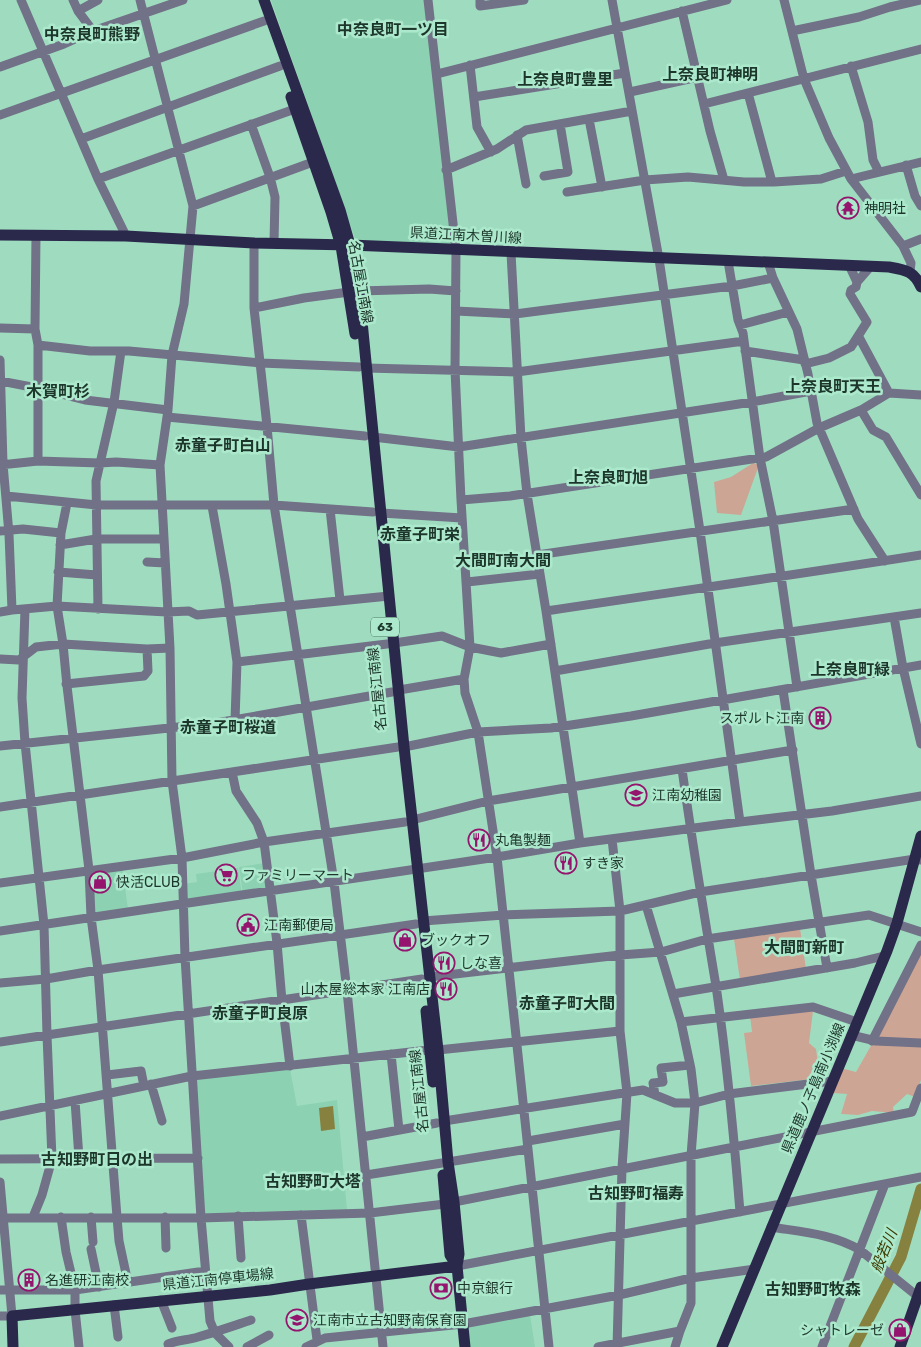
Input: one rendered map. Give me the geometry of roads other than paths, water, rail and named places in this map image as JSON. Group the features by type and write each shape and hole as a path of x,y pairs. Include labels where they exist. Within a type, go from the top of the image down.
{"main road":[{"name":"名古屋江南線","path":"256,0 313,162 345,246"},
{"name":"名古屋江南線","path":"264,0 326,169 354,291 440,1122 449,1203 459,1254 457,1266 465,1347"},
{"name":"県道江南木曽川線","path":"0,235 190,238 254,243 849,265 897,268 915,273"},
{"path":"915,273 921,288"},
{"name":"県道鹿ノ子島南小渕線","path":"722,1347 897,924 918,859 921,836"},
{"name":"県道江南停車場線","path":"12,1316 270,1290 457,1266"},
{"path":"900,1347 920,1294"},
{"path":"12,1316 13,1347"}],"street":[{"path":"21,0 98,179 126,236"},
{"path":"74,0 78,11 93,31"},
{"path":"78,11 98,0"},
{"path":"140,0 193,206 184,304 172,355 168,413 160,465 170,648 172,781 182,858 185,957 200,1218 210,1322 215,1332 229,1347"},
{"path":"0,67 93,31 183,0"},
{"path":"428,0 456,250 455,370 470,647 464,679 465,693 478,732 498,857 549,1347"},
{"path":"480,0 480,6 524,0"},
{"path":"612,0 659,259 700,531 740,822"},
{"path":"437,74 727,0"},
{"path":"784,0 804,79 829,138 849,175 904,246 915,273"},
{"path":"792,31 859,17 890,6 920,0"},
{"path":"682,11 710,131 724,180"},
{"path":"0,115 264,21"},
{"path":"704,104 921,49"},
{"path":"470,65 477,127 491,152"},
{"path":"81,139 280,66"},
{"path":"851,66 868,122 874,160 879,172"},
{"path":"474,97 625,73"},
{"path":"630,92 698,77"},
{"path":"748,93 772,182"},
{"path":"98,179 295,109"},
{"path":"446,170 491,152 526,130 632,112"},
{"path":"589,119 602,187"},
{"path":"251,124 275,197 274,243"},
{"path":"544,176 568,172 560,124"},
{"path":"517,135 526,184"},
{"path":"193,206 313,162"},
{"path":"567,192 645,180 688,177 744,182 821,179 879,172 921,162"},
{"path":"906,165 915,196 921,206"},
{"path":"36,235 34,328 38,345 38,462"},
{"path":"904,246 921,239"},
{"path":"254,243 254,308 274,505 288,605 315,761 341,934 383,1347"},
{"path":"511,252 521,438 527,494 580,843"},
{"path":"728,261 744,341 760,458 773,521 797,687"},
{"path":"768,262 773,278 797,329 819,428 858,519 885,561"},
{"path":"849,265 857,282"},
{"path":"745,351 805,362 830,358 851,347 867,322 850,294 851,290 856,287 857,282 871,266"},
{"path":"456,312 515,314 732,286 773,278"},
{"path":"254,308 354,291 430,288 456,291"},
{"path":"740,325 788,312"},
{"path":"0,328 34,328"},
{"path":"859,337 888,393"},
{"path":"38,345 90,351 122,351 261,363 517,372 744,341"},
{"path":"98,608 96,481 114,402 122,351"},
{"path":"0,360 2,464 6,496 5,531 12,610"},
{"path":"1,381 84,400 114,402 168,413 459,447 752,402 811,391"},
{"path":"461,500 527,494 760,458 774,453 819,428 861,410 888,393 921,395"},
{"path":"861,410 873,430 886,437 921,495"},
{"path":"2,464 38,462 100,464 116,462 160,465"},
{"path":"6,496 95,505 274,505 462,518"},
{"path":"67,503 61,533 57,606 89,870 91,917 103,1026 117,1217 128,1283"},
{"path":"212,506 236,662 235,720"},
{"path":"330,509 340,600"},
{"path":"537,555 854,509"},
{"path":"5,531 22,529 61,533"},
{"path":"60,545 96,539 163,539"},
{"path":"546,611 921,555"},
{"path":"148,562 165,563"},
{"path":"58,572 97,575"},
{"path":"467,582 540,574"},
{"path":"0,612 57,606 167,612 190,611 197,615 386,596"},
{"path":"25,609 22,698 44,924 52,1158 42,1195 33,1217"},
{"path":"555,671 715,643 921,613"},
{"path":"894,617 902,668 921,744"},
{"path":"236,662 297,656 442,636 470,647 501,653 551,644"},
{"path":"0,659 19,660 36,647 63,644 148,649 170,648"},
{"path":"66,684 144,676 148,671 148,649"},
{"path":"0,807 315,761 478,732 562,727 921,665"},
{"path":"0,746 235,720 464,679"},
{"path":"783,690 827,968"},
{"path":"0,883 182,858 264,842 409,821 488,801 793,750"},
{"path":"682,769 716,987 735,1147 740,1212"},
{"path":"232,772 236,791 257,823 264,842 290,1066"},
{"path":"0,932 580,843 690,828 803,816 921,796"},
{"path":"612,839 620,911 620,1031 627,1093 622,1168 617,1345"},
{"path":"0,983 46,979 420,922 504,915 620,911 700,892 918,859"},
{"path":"646,905 681,1022 690,1065 695,1103 691,1156 691,1302 675,1347"},
{"path":"0,1042 347,992 426,978 620,955 661,952 707,939 870,914 921,932"},
{"path":"872,1041 921,944"},
{"path":"673,994 827,968 884,956"},
{"path":"681,1022 813,1007 857,1022"},
{"path":"0,1116 192,1076 620,1031"},
{"path":"851,1035 872,1041 921,1044"},
{"path":"391,1054 399,1130"},
{"path":"655,1095 653,1083 663,1082 661,1068 690,1065"},
{"path":"107,1075 141,1071 162,1120"},
{"path":"362,1137 440,1122 643,1090 675,1103 695,1103 729,1094 832,1081"},
{"path":"2,1218 200,1218 370,1213 449,1203 912,1112 921,1088"},
{"path":"75,1101 79,1158"},
{"path":"366,1175 445,1162 625,1124"},
{"path":"0,1159 198,1158"},
{"path":"457,1266 921,1176"},
{"path":"0,1182 4,1248 11,1289 12,1316 0,1316"},
{"path":"822,1347 885,1184"},
{"path":"301,1215 317,1340"},
{"path":"238,1216 240,1258"},
{"path":"61,1217 66,1252 75,1290 79,1347"},
{"path":"91,1217 92,1246 99,1287"},
{"path":"165,1217 166,1248"},
{"path":"771,1227 823,1235 860,1250 920,1294"},
{"path":"306,1347 324,1338 463,1324 619,1295 691,1278 755,1270"},
{"path":"0,1290 75,1290 205,1271"},
{"path":"161,1300 172,1328"},
{"path":"114,1305 118,1337"},
{"path":"169,1347 168,1344 180,1339 186,1340 251,1320"},
{"path":"598,1347 617,1345 680,1331"},
{"path":"247,1347 269,1335"}],"waterway":[{"name":"般若川","path":"854,1347 901,1257 921,1189"}],"place":[{"name":"神明社","path":"848,208"},
{"name":"スポルト江南","path":"820,718"},
{"name":"江南幼稚園","path":"636,795"},
{"name":"丸亀製麺","path":"479,840"},
{"name":"すき家","path":"566,863"},
{"name":"ファミリーマート","path":"226,875"},
{"name":"快活CLUB","path":"100,882"},
{"name":"江南郵便局","path":"248,925"},
{"name":"ブックオフ","path":"405,940"},
{"name":"しな喜","path":"444,963"},
{"name":"山本屋総本家 江南店","path":"446,989"},
{"name":"名進研江南校","path":"29,1280"},
{"name":"中京銀行","path":"441,1288"},
{"name":"江南市立古知野南保育園","path":"297,1320"},
{"name":"シャトレーゼ","path":"900,1330"}],"district":[{"name":"中奈良町一ツ目","path":"393,29"},
{"name":"中奈良町熊野","path":"92,34"},
{"name":"上奈良町神明","path":"710,74"},
{"name":"上奈良町豊里","path":"565,79"},
{"name":"上奈良町天王","path":"833,386"},
{"name":"木賀町杉","path":"58,391"},
{"name":"赤童子町白山","path":"223,445"},
{"name":"上奈良町旭","path":"608,477"},
{"name":"赤童子町栄","path":"420,534"},
{"name":"大間町南大間","path":"503,560"},
{"name":"上奈良町緑","path":"850,669"},
{"name":"赤童子町桜道","path":"228,727"},
{"name":"大間町新町","path":"804,947"},
{"name":"赤童子町大間","path":"567,1003"},
{"name":"赤童子町良原","path":"260,1013"},
{"name":"古知野町日の出","path":"97,1159"},
{"name":"古知野町大塔","path":"313,1181"},
{"name":"古知野町福寿","path":"636,1193"},
{"name":"古知野町牧森","path":"813,1289"}]}
